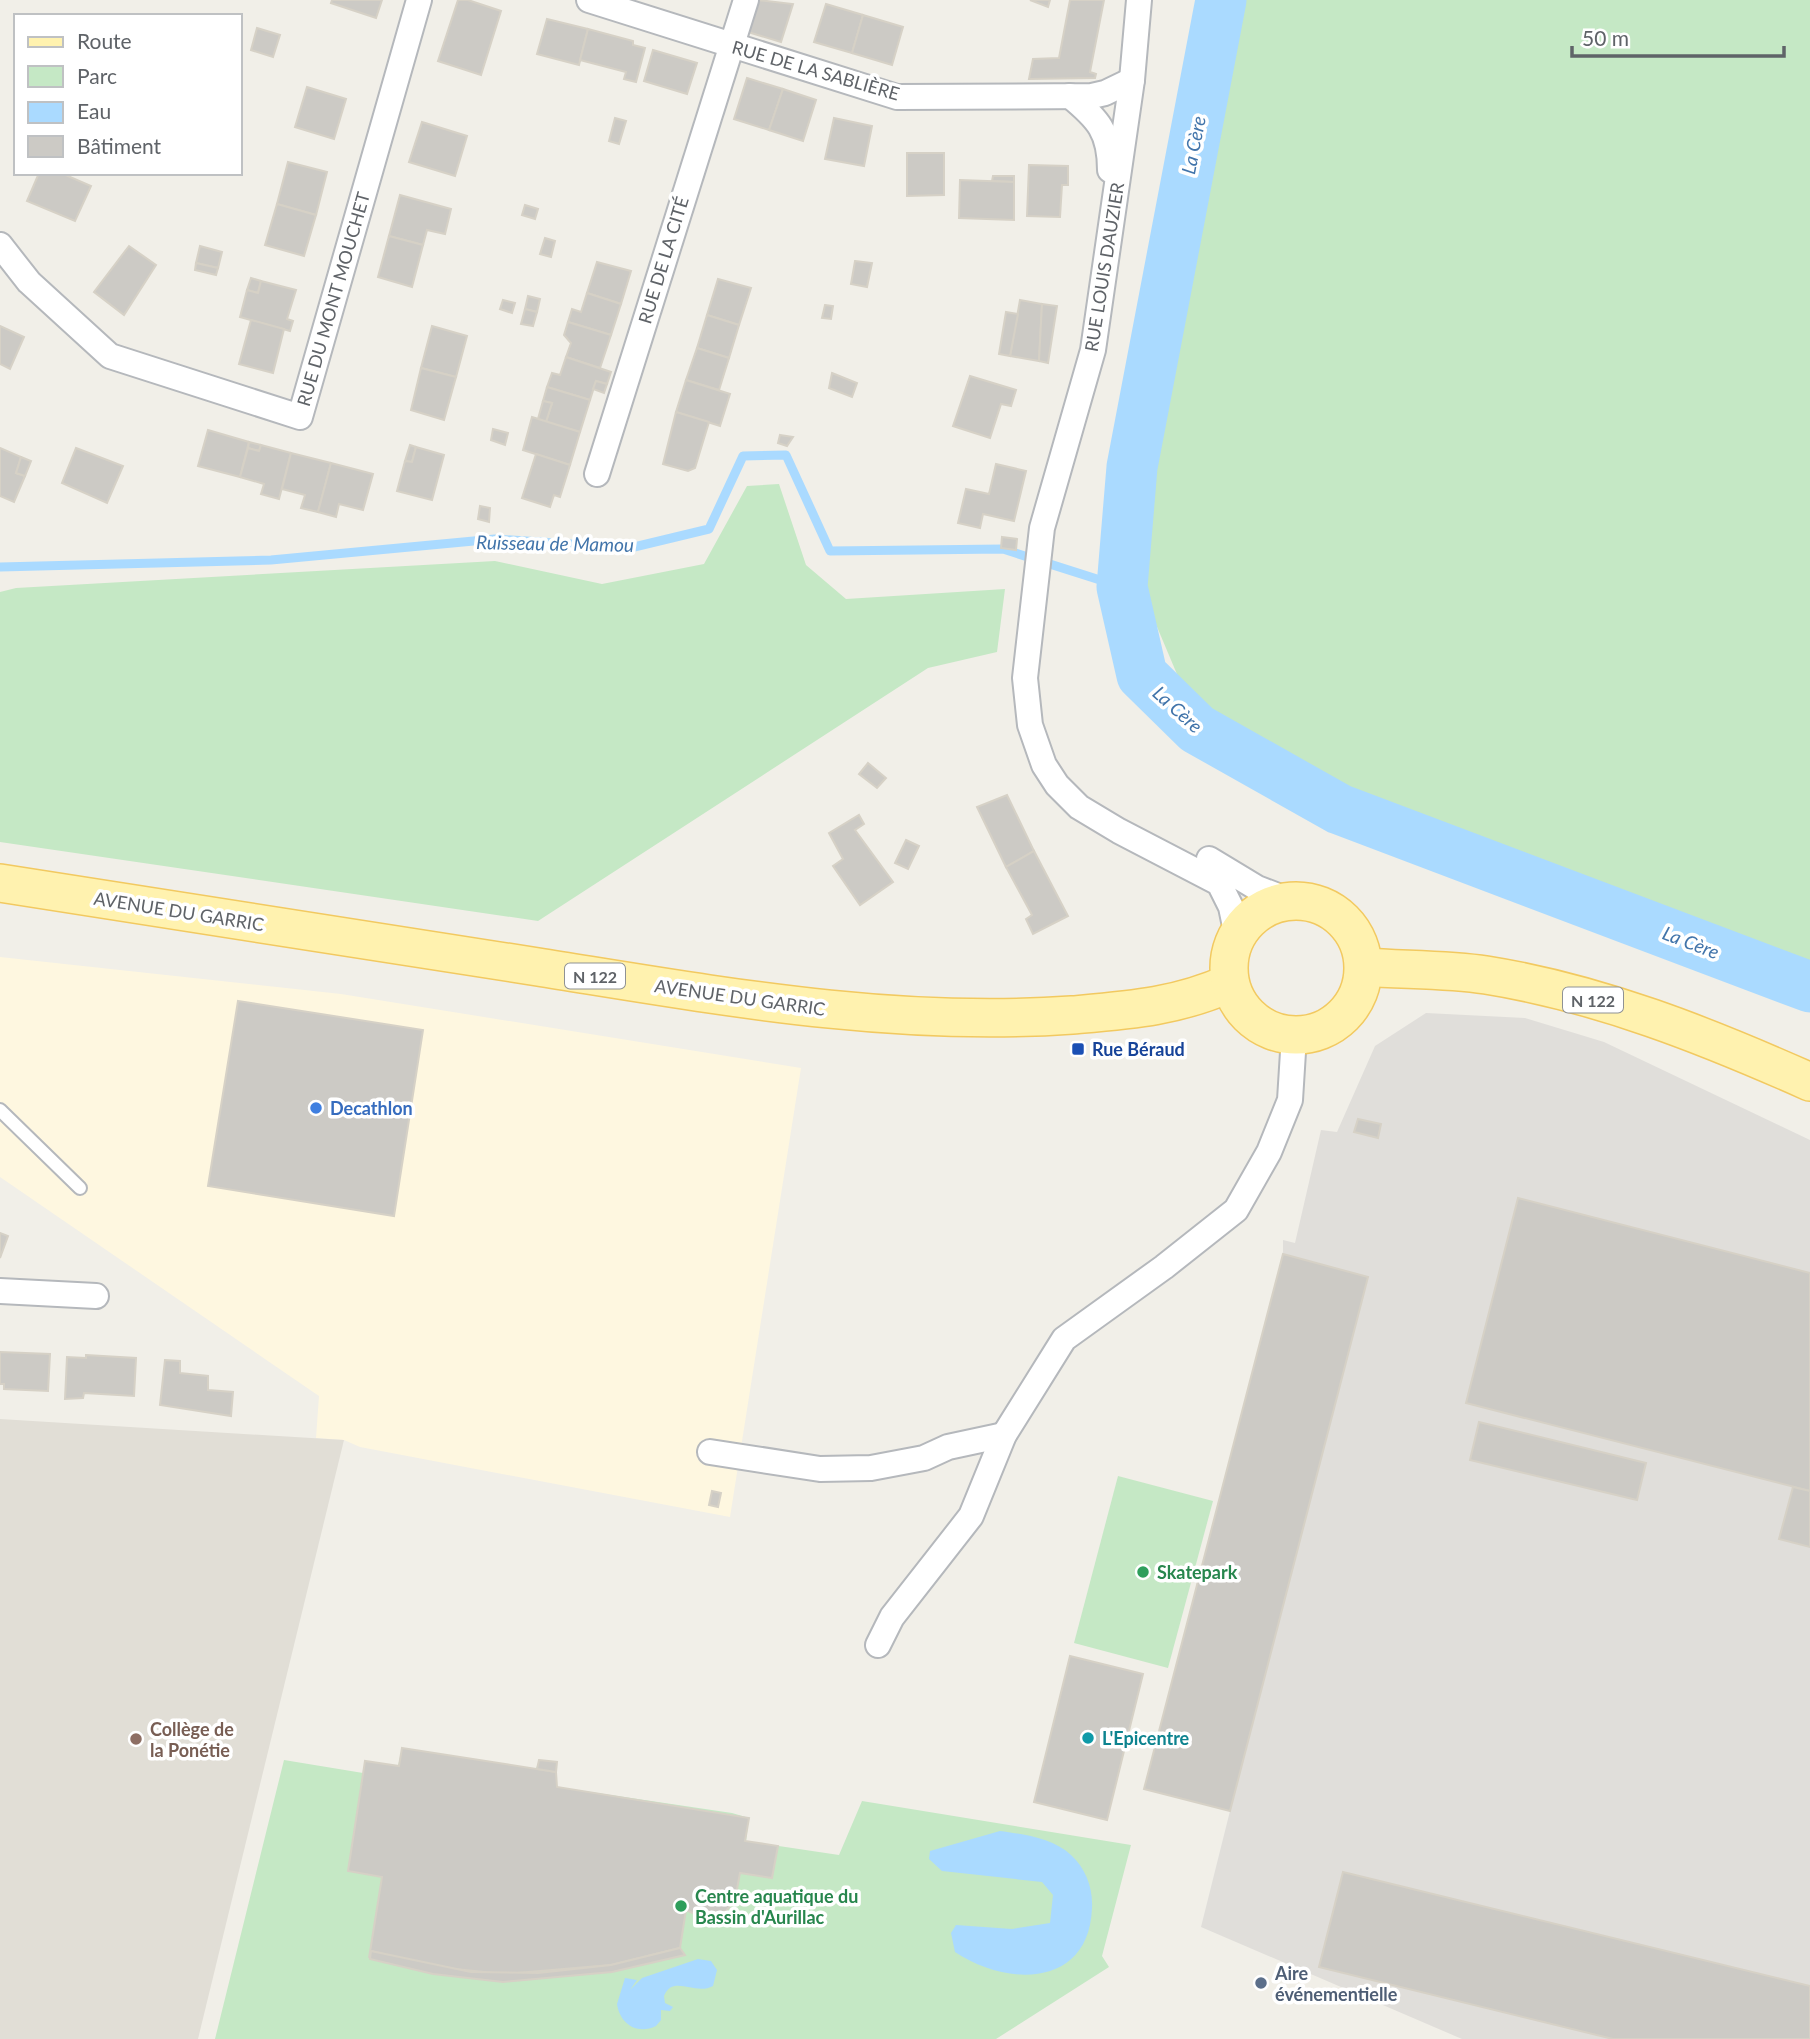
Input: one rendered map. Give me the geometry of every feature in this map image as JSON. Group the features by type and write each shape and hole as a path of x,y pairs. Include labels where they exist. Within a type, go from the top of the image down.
{"main road":[{"name":"AVENUE DU GARRIC","path":"0,883 676,989 904,1017 1005,1020 1130,1010 1193,1000 1230,983"},
{"path":"1291,901 1316,903 1335,912 1350,927 1360,946 1364,967 1360,989 1351,1008 1335,1024 1315,1033 1294,1036 1272,1032 1253,1020 1238,1003 1230,983 1229,963 1237,936 1257,912 1274,903 1291,901"},
{"name":"N 122","path":"1364,967 1484,975 1563,990 1721,1043 1810,1082"}],"street":[{"name":"RUE DU MONT MOUCHET","path":"0,245 29,282 110,356 300,416 419,0"},
{"name":"RUE DE LA SABLIÈRE","path":"589,0 897,97 1070,96 1105,93 1132,80"},
{"name":"RUE DE LA CITÉ","path":"597,474 746,0"},
{"name":"RUE LOUIS DAUZIER","path":"1139,0 1132,80 1093,349 1042,528 1025,678 1030,725 1044,765 1057,785 1079,807 1144,842"},
{"path":"1070,96 1091,114 1110,146 1110,234"},
{"path":"1144,842 1176,846 1203,855 1257,888 1291,901"},
{"path":"1144,842 1172,861 1219,883 1231,907 1237,936"},
{"path":"878,1645 892,1617 971,1516 1004,1435 1064,1339 1164,1267 1236,1210 1269,1152 1290,1100 1294,1036"},
{"path":"0,1291 96,1296"},
{"path":"710,1452 820,1469 871,1468 924,1458 948,1447 1004,1435"}],"lane":[{"path":"0,1110 80,1188"}],"shaded area":[{"path":"0,957 341,994 801,1068 730,1517 360,1447 344,1440 316,1438 319,1396 0,1177"},
{"path":"1426,1013 1525,1018 1604,1042 1810,1140 1810,2039 1462,2039 1201,1927 1230,1811 1144,1789 1283,1254 1283,1240 1295,1243 1321,1130 1337,1132 1375,1046"},
{"name":"Collège de la Ponétie","path":"0,1419 344,1440 198,2039 0,2039"}],"green space":[{"path":"1226,0 1810,0 1810,980 1374,809 1198,724 1136,577 1160,385"},
{"path":"779,484 806,565 846,599 1005,589 997,652 928,668 538,921 0,842 0,592 16,588 495,561 602,584 704,564 747,486"},
{"name":"Skatepark","path":"1118,1476 1213,1501 1168,1668 1074,1643"},
{"name":"Centre aquatique du Bassin d'Aurillac","path":"402,1748 536,1769 539,1760 557,1762 557,1787 732,1813 749,1818 746,1841 839,1855 862,1801 1131,1845 1102,1956 1109,1967 996,2039 215,2039 284,1760 363,1773 365,1761 398,1766"}],"water":[{"path":"1000,1831 1055,1844 1076,1860 1088,1879 1092,1908 1087,1934 1077,1954 1061,1966 1042,1973 1020,1975 998,1971 955,1952 951,1933 956,1925 1012,1929 1050,1923 1053,1895 1042,1882 942,1871 929,1859 930,1851"},
{"path":"698,1959 711,1961 717,1970 713,1986 699,1989 679,1986 668,1990 664,1996 665,2003 673,2007 670,2011 661,2010 661,2020 656,2026 642,2029 626,2022 617,2004 625,1978 637,1980 630,1990 642,1978"}],"building":[{"path":"332,0 382,0 376,18 331,3"},
{"path":"458,0 468,0 501,11 481,75 438,61"},
{"path":"758,0 793,4 781,42 748,32"},
{"path":"1030,0 1050,0 1048,7"},
{"path":"1070,0 1104,0 1090,72 1096,74 1095,78 1029,79 1033,59 1059,58"},
{"path":"826,4 863,15 852,53 814,42"},
{"path":"863,15 903,27 892,65 852,53"},
{"path":"547,19 588,29 579,65 537,54"},
{"path":"257,28 280,35 273,57 251,50"},
{"path":"588,29 633,41 633,45 645,48 636,82 624,79 626,72 580,60"},
{"path":"653,50 697,63 687,94 644,81"},
{"path":"747,78 783,89 769,130 734,119"},
{"path":"307,87 346,99 334,139 295,127"},
{"path":"783,89 816,100 803,141 769,130"},
{"path":"615,118 626,121 619,144 609,141"},
{"path":"834,118 872,126 864,166 825,159"},
{"path":"422,122 467,136 455,176 409,162"},
{"path":"907,153 944,153 944,195 907,196"},
{"path":"288,162 327,172 316,215 277,204"},
{"path":"1029,165 1068,166 1068,185 1062,185 1060,217 1027,216"},
{"path":"38,175 66,175 91,186 75,221 27,201"},
{"path":"993,176 1014,176 1014,182 992,181"},
{"path":"960,180 1014,182 1014,220 959,218"},
{"path":"400,195 451,209 445,234 427,230 423,245 389,236"},
{"path":"277,204 316,215 304,256 265,245"},
{"path":"525,205 538,209 535,219 522,215"},
{"path":"389,236 423,245 412,287 378,277"},
{"path":"545,238 555,241 551,257 540,254"},
{"path":"129,246 156,265 124,315 94,292"},
{"path":"200,246 222,252 218,268 196,263"},
{"path":"855,261 872,263 867,287 851,284"},
{"path":"597,262 631,271 621,304 587,293"},
{"path":"196,263 218,268 216,275 195,270"},
{"path":"251,278 261,281 258,293 247,290"},
{"path":"718,279 751,288 739,325 707,315"},
{"path":"261,281 296,290 287,319 293,321 290,331 240,317 247,290 258,293"},
{"path":"587,293 621,304 611,335 568,322 572,309 581,312"},
{"path":"528,296 540,299 537,312 525,309"},
{"path":"503,300 515,303 512,313 500,309"},
{"path":"1020,300 1042,304 1039,361 1010,356"},
{"path":"1042,304 1057,306 1048,363 1039,361"},
{"path":"825,305 833,306 831,319 822,318"},
{"path":"525,309 537,312 533,326 521,324"},
{"path":"1006,312 1018,314 1010,356 999,354"},
{"path":"707,315 739,325 729,358 697,348"},
{"path":"251,320 284,329 273,373 239,364"},
{"path":"568,322 611,335 600,368 566,357 571,343 564,335"},
{"path":"0,326 24,337 10,369 0,364"},
{"path":"432,326 467,336 456,377 421,368"},
{"path":"697,348 729,358 719,390 686,380"},
{"path":"566,357 611,372 607,384 596,381 590,400 547,387 552,373 560,375"},
{"path":"421,368 456,377 444,420 411,410"},
{"path":"832,373 857,383 852,397 829,388"},
{"path":"970,376 1016,390 1011,406 1001,404 990,438 953,426"},
{"path":"686,380 730,394 720,426 676,412"},
{"path":"596,381 607,384 604,393 593,389"},
{"path":"547,387 590,400 580,432 546,422 552,403 543,401"},
{"path":"543,401 552,403 546,422 538,419"},
{"path":"676,412 709,422 695,468 688,471 663,464"},
{"path":"532,417 580,432 570,465 523,450"},
{"path":"493,429 508,433 505,445 491,440"},
{"path":"208,430 249,442 240,477 198,466"},
{"path":"780,435 793,437 787,446 778,443"},
{"path":"249,442 261,445 259,451 248,448"},
{"path":"261,445 291,453 279,499 261,494 264,484 240,477 248,448 259,451"},
{"path":"410,445 416,447 412,462 405,461"},
{"path":"416,447 444,455 432,500 397,491 405,461 412,462"},
{"path":"0,448 21,457 16,473 25,476 14,502 0,496"},
{"path":"76,448 123,466 107,503 62,483"},
{"path":"291,453 331,463 318,512 301,508 305,495 282,489"},
{"path":"536,454 570,465 560,497 554,495 550,507 522,498"},
{"path":"21,457 31,461 25,476 16,473"},
{"path":"331,463 373,474 363,510 339,504 336,517 318,512"},
{"path":"996,464 1026,471 1014,521 983,514 980,528 958,523 966,489 989,494"},
{"path":"480,506 490,508 489,522 478,519"},
{"path":"1002,537 1017,539 1016,550 1001,548"},
{"path":"868,763 886,778 877,788 859,774"},
{"path":"1007,795 1034,851 1006,867 977,807"},
{"path":"859,815 864,824 855,830 893,882 860,905 833,866 843,859 829,833"},
{"path":"906,840 919,846 908,869 895,863"},
{"path":"1034,851 1068,916 1033,934 1026,919 1032,915 1006,867"},
{"name":"Decathlon","path":"238,1001 423,1030 394,1216 208,1186"},
{"path":"1358,1119 1381,1124 1378,1138 1354,1132"},
{"path":"1518,1198 1810,1273 1810,1491 1466,1403"},
{"path":"0,1233 8,1236 0,1258"},
{"path":"1283,1254 1368,1277 1230,1811 1144,1789"},
{"path":"0,1352 50,1354 48,1391 4,1389 4,1384 0,1384"},
{"path":"86,1355 136,1358 134,1396 84,1393 83,1398 65,1399 67,1357 86,1358"},
{"path":"165,1360 180,1361 180,1373 208,1376 208,1390 233,1392 231,1416 160,1405"},
{"path":"1479,1422 1646,1463 1637,1500 1470,1460"},
{"path":"1793,1487 1810,1491 1810,1547 1779,1539"},
{"path":"712,1491 721,1493 718,1507 709,1505"},
{"name":"L'Epicentre","path":"1070,1656 1143,1674 1107,1820 1034,1802"},
{"path":"402,1748 556,1772 557,1787 749,1818 745,1841 778,1846 772,1878 740,1873 735,1900 726,1911 704,1918 686,1910 680,1948 611,1965 504,1974 435,1967 371,1951 369,1958 382,1877 348,1871 365,1761 399,1766"},
{"path":"539,1760 557,1762 556,1772 537,1769"},
{"path":"1343,1872 1810,1986 1810,2039 1613,2039 1319,1967"},
{"path":"680,1948 685,1955 612,1972 503,1982 433,1974 370,1959 371,1951 471,1972 538,1973 611,1965"}],"waterway":[{"name":"La Cère","path":"1221,0 1132,467 1122,587 1142,675 1197,729 1339,809 1810,987"},
{"name":"Ruisseau de Mamou","path":"0,567 271,560 495,539 630,548 709,529 743,456 786,455 830,551 1003,549 1122,587"}],"place":[{"name":"Rue Béraud","path":"1078,1049"},
{"name":"Decathlon","path":"316,1108"},
{"name":"Skatepark","path":"1143,1572"},
{"name":"L'Epicentre","path":"1088,1738"},
{"name":"Collège de la Ponétie","path":"136,1739"},
{"name":"Centre aquatique du Bassin d'Aurillac","path":"681,1906"},
{"name":"Aire événementielle","path":"1261,1983"}]}
